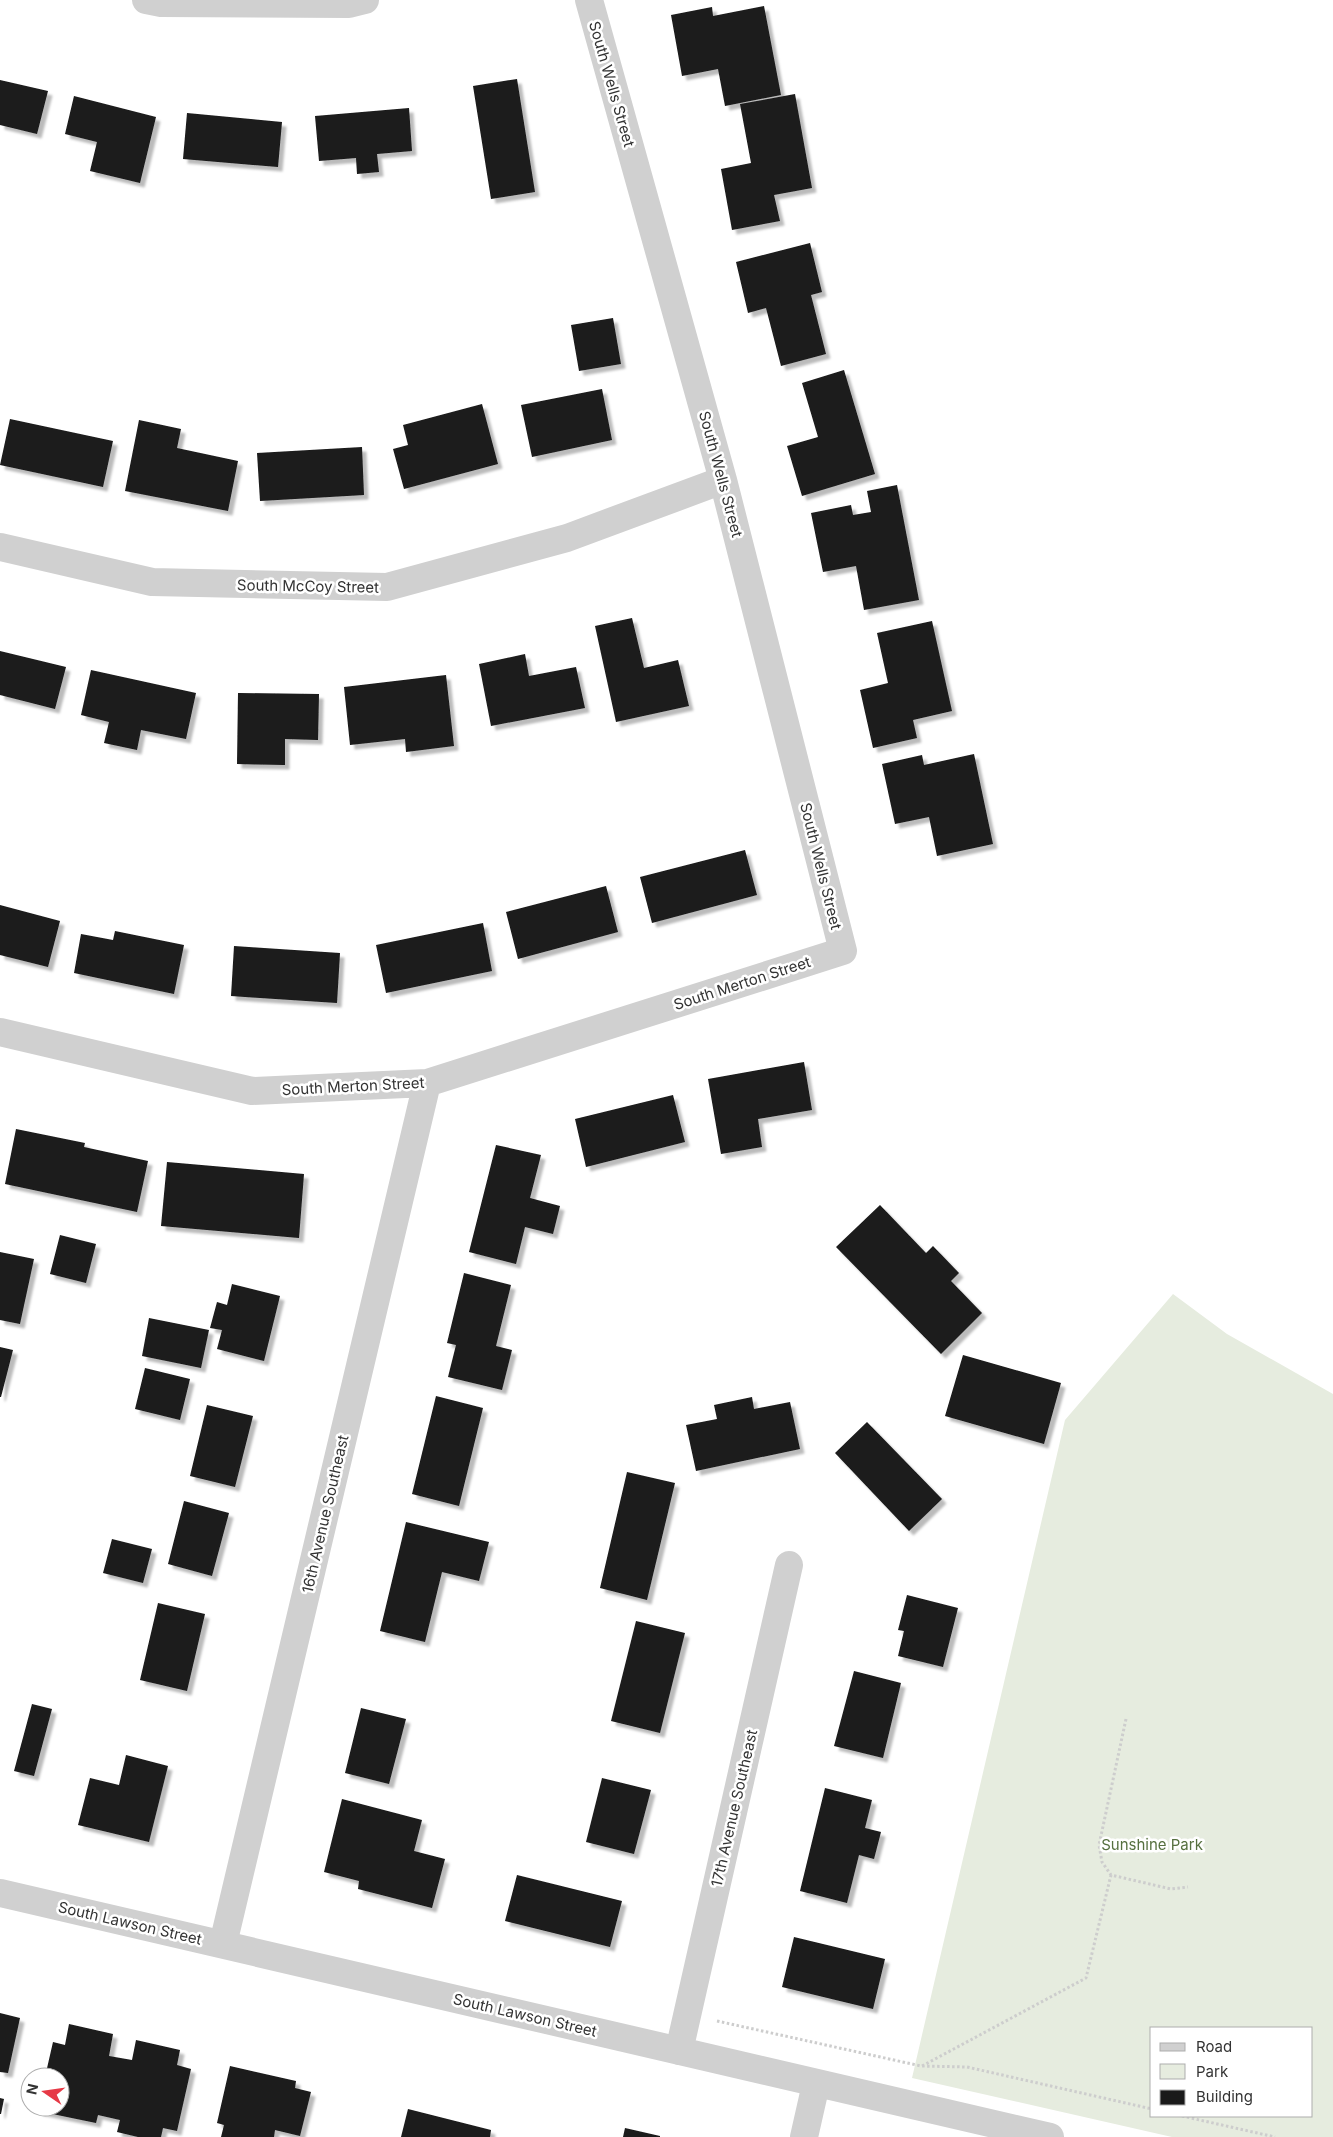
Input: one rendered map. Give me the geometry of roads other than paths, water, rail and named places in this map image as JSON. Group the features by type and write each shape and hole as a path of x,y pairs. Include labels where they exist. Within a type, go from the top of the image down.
{"street":[{"path":"146,0 161,3 349,4 365,0"},
{"name":"South Wells Street","path":"589,0 723,480 843,951"},
{"name":"South McCoy Street","path":"0,547 152,582 387,587 567,538 723,480"},
{"name":"South Merton Street","path":"0,1032 252,1091 427,1083 843,951"},
{"name":"16th Avenue Southeast","path":"223,1944 427,1083"},
{"name":"17th Avenue Southeast","path":"679,2051 789,1565"},
{"name":"South Lawson Street","path":"0,1893 1050,2137"},
{"path":"804,2137 816,2084"}],"park label":[{"name":"Sunshine Park","path":"1152,1844"}]}
